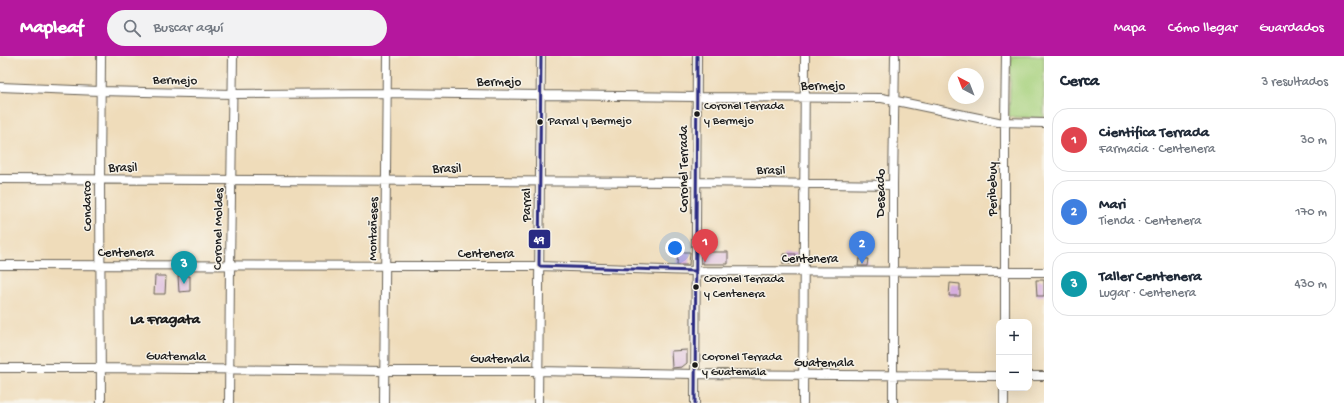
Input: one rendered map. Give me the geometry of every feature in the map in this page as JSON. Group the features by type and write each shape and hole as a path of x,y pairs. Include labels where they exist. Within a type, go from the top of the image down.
{"street":[{"name":"Condarco","path":"101,56 101,403"},
{"name":"Coronel Moldes","path":"229,403 233,56"},
{"name":"Montañeses","path":"384,403 387,94 386,56"},
{"name":"Parral","path":"538,403 540,56"},
{"name":"Coronel Terrada","path":"695,403 697,56"},
{"path":"803,403 805,56"},
{"name":"Deseado","path":"893,403 893,185 895,56"},
{"name":"Peribebuy","path":"1005,319 1006,56"},
{"name":"Bermejo","path":"0,86 100,91 233,94 882,98 1005,123 1044,123"},
{"name":"Brasil","path":"0,178 100,180 696,182 893,185"},
{"name":"Centenera","path":"0,265 539,266 695,271 1044,272"},
{"name":"Guatemala","path":"0,368 538,371 695,374 996,376"},
{"path":"1032,376 1044,376"},
{"path":"1004,391 1004,403"}],"green space":[{"path":"1011,56 1044,56 1044,118 1009,117"}],"building":[{"path":"678,252 690,252 689,265 677,265"},
{"path":"703,252 728,252 728,264 703,264"},
{"path":"783,254 796,254 796,264 783,264"},
{"path":"859,259 868,259 867,266 858,266"},
{"path":"155,276 166,276 165,294 154,294"},
{"path":"178,276 190,276 190,291 179,292"},
{"path":"1036,280 1044,280 1044,296 1037,296"},
{"path":"950,283 960,284 960,296 949,296"},
{"path":"687,350 687,363 682,367 672,368 671,351"}],"transit line":[{"name":"49","path":"541,56 539,266 695,271"},
{"name":"49","path":"695,403 697,56"}],"place":[{"name":"Coronel Terrada y Bermejo","path":"697,114"},
{"name":"Parral y Bermejo","path":"540,122"},
{"name":"Cientifica Terrada","path":"705,262"},
{"name":"Mari","path":"862,264"},
{"name":"Taller Centenera","path":"184,284"},
{"name":"Coronel Terrada y Centenera","path":"696,287"},
{"name":"Coronel Terrada y Guatemala","path":"695,365"}],"district":[{"name":"La Fragata","path":"165,320"}]}
